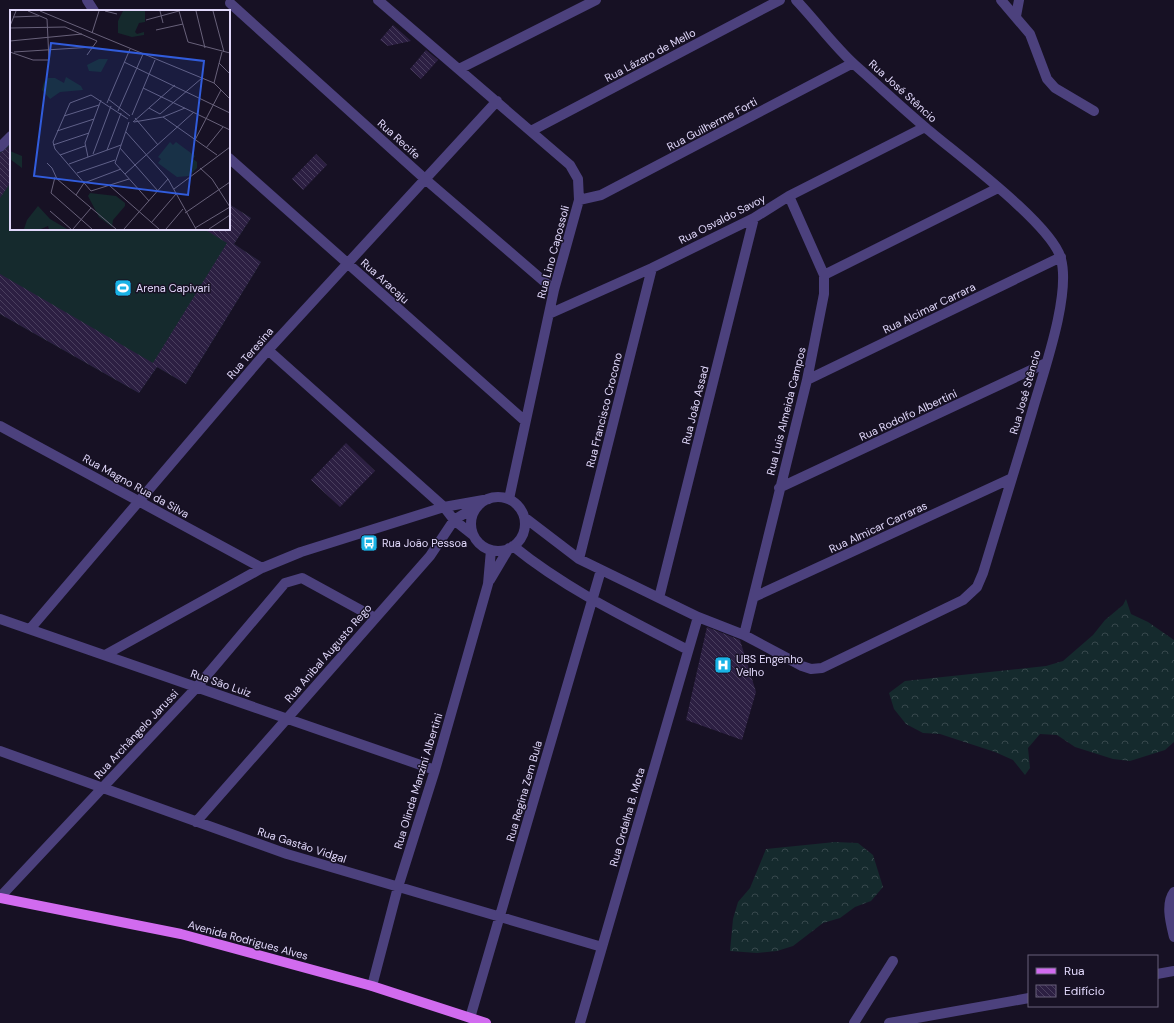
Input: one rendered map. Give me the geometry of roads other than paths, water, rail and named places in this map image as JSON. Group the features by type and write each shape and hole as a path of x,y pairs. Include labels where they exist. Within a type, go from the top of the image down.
{"main road":[{"name":"Avenida Rodrigues Alves","path":"0,898 181,934 372,986 486,1023"}],"street":[{"name":"Rua Lino Capossoli","path":"378,0 570,165 578,179 579,200 554,290 509,499"},
{"path":"459,69 596,0"},
{"name":"Rua Lázaro de Mello","path":"531,131 780,0"},
{"name":"Rua José Stêncio","path":"524,517 579,559 698,617 744,635 802,666 811,669 822,668 963,600 977,587 983,573 1046,363 1063,293 1064,272 1061,257 1054,243 1042,229 998,188 925,127 853,63 796,0"},
{"path":"1001,0 1030,34 1047,79 1055,88 1094,111"},
{"path":"1016,16 1019,0"},
{"path":"88,1 93,10"},
{"name":"Rua Recife","path":"229,5 425,179 554,290"},
{"name":"Rua Guilherme Forti","path":"579,200 601,196 853,63"},
{"name":"Rua Teresina","path":"30,629 268,350 497,101"},
{"name":"Rua Osvaldo Savoy","path":"549,314 652,268 754,218 789,196 925,127"},
{"path":"0,147 10,137"},
{"name":"Rua Aracaju","path":"230,159 525,421"},
{"path":"824,275 998,188"},
{"name":"Rua Luis Almeida Campos","path":"744,635 779,488 807,380 824,294 824,275 789,196"},
{"name":"Rua João Assad","path":"659,598 754,218"},
{"name":"Rua Alcimar Carrara","path":"807,380 1061,257"},
{"name":"Rua Francisco Crocono","path":"579,559 652,268"},
{"path":"105,655 262,568 301,552 444,507 484,501 499,497 509,499 518,507 524,517 524,528 521,538 511,547 503,550 491,550 480,545 473,535 454,520 444,507 268,350"},
{"name":"Rua Rodolfo Albertini","path":"779,488 1046,363"},
{"name":"Rua Magno Rua da Silva","path":"0,426 262,568"},
{"name":"Rua Almicar Carraras","path":"754,597 1012,478"},
{"path":"473,535 471,523 474,512 484,501"},
{"name":"Rua Anibal Augusto Rego","path":"196,822 430,556 454,520 484,501"},
{"path":"511,547 593,600 688,650"},
{"name":"Rua Olinda Manzini Albertini","path":"488,584 511,547"},
{"name":"Rua Olinda Manzini Albertini","path":"372,986 398,888 435,770 488,584 491,550"},
{"name":"Rua Regina Zem Bula","path":"470,1018 601,570"},
{"name":"Rua Archângelo Jarussi","path":"0,898 197,687 285,583 302,578 375,618"},
{"name":"Rua Ordalha B. Mota","path":"580,1023 698,617"},
{"name":"Rua São Luiz","path":"0,619 435,770"},
{"name":"Rua Gastão Vidgal","path":"0,751 286,854 602,947"},
{"path":"1173,892 1170,905 1170,919 1174,937"},
{"path":"854,1023 893,961"},
{"path":"1158,974 1174,971"},
{"path":"889,1023 1028,998"}],"place":[{"name":"Arena Capivari","path":"123,288"},
{"name":"Rua João Pessoa","path":"369,543"},
{"name":"UBS Engenho Velho","path":"723,665"}]}
